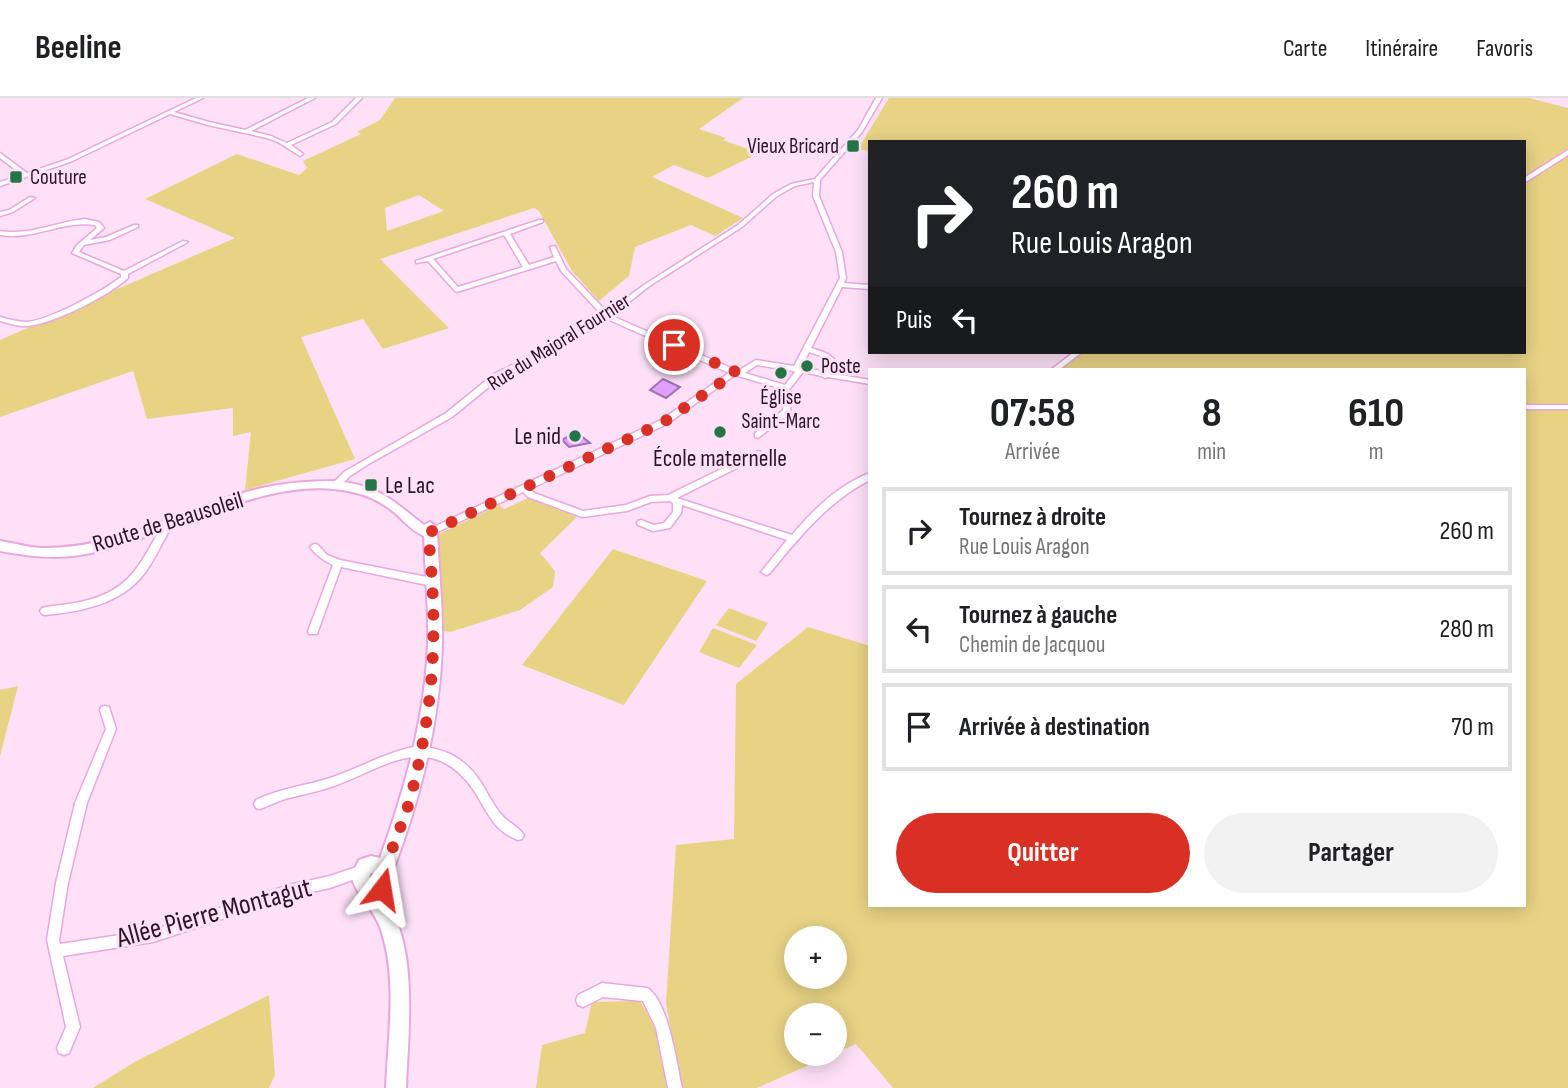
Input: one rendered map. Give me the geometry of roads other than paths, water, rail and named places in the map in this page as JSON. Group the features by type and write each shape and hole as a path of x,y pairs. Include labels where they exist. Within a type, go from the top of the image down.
{"main road":[{"name":"Route de Beausoleil","path":"0,546 45,553 75,550 164,526 270,491 303,486 337,485 375,495 419,529 429,529"},
{"path":"396,1088 398,988 393,945 384,911 375,897 371,876 396,841 422,750 431,698 435,651 429,529"}],"street":[{"path":"0,184 68,161 200,98"},
{"path":"247,131 312,98"},
{"path":"289,144 336,122 359,98"},
{"path":"758,435 787,411 787,401 781,395 798,370 826,309 842,285 839,252 817,201 817,180 860,131 879,98"},
{"path":"171,113 289,144 300,154"},
{"path":"1526,180 1568,152"},
{"path":"0,155 27,176"},
{"name":"Rue du Majoral Fournier","path":"337,485 347,474 364,463 449,415 497,376 540,356 607,316 646,286 740,226 775,195 793,185 817,180"},
{"path":"0,223 0,215 32,198"},
{"path":"3,242 15,236 80,220 100,225 101,228 75,250 78,255 124,273 185,242"},
{"path":"418,262 541,221"},
{"path":"81,244 108,239 136,226"},
{"path":"0,233 15,236"},
{"path":"506,233 527,268"},
{"path":"553,247 563,270 607,316 737,373 788,388"},
{"path":"429,258 457,290 558,258"},
{"path":"0,318 20,324 37,322 112,288 125,278 124,273"},
{"path":"842,285 868,287"},
{"path":"808,350 824,354 830,359 825,376"},
{"path":"1057,368 1075,354"},
{"path":"429,529 471,514 664,422 756,362 868,382"},
{"path":"1526,407 1568,407"},
{"path":"674,500 758,454"},
{"path":"766,572 821,507 850,485 868,477"},
{"path":"525,489 531,495 582,514 627,508 650,499 674,500 793,539"},
{"path":"641,523 653,528 667,526 677,513 674,500"},
{"path":"44,611 64,610 93,603 120,591 141,572 164,531 164,526"},
{"path":"316,547 324,557 338,563 432,582"},
{"path":"313,631 338,563"},
{"path":"64,1048 73,1027 53,940 62,883 81,803 111,729 104,710"},
{"path":"260,804 284,792 331,783 395,754 422,750 443,755 461,766 478,787 500,825 518,835"},
{"name":"Allée Pierre Montagut","path":"56,951 153,936 289,891 371,876"},
{"path":"583,1000 602,990 647,995 657,1009 675,1088"}],"place":[{"name":"Vieux Bricard","path":"853,146"},
{"name":"Couture","path":"16,177"},
{"name":"Poste","path":"807,366"},
{"name":"Église Saint-Marc","path":"781,373"},
{"name":"École maternelle","path":"720,432"},
{"name":"Le nid","path":"575,436"},
{"name":"Le Lac","path":"371,485"}]}
